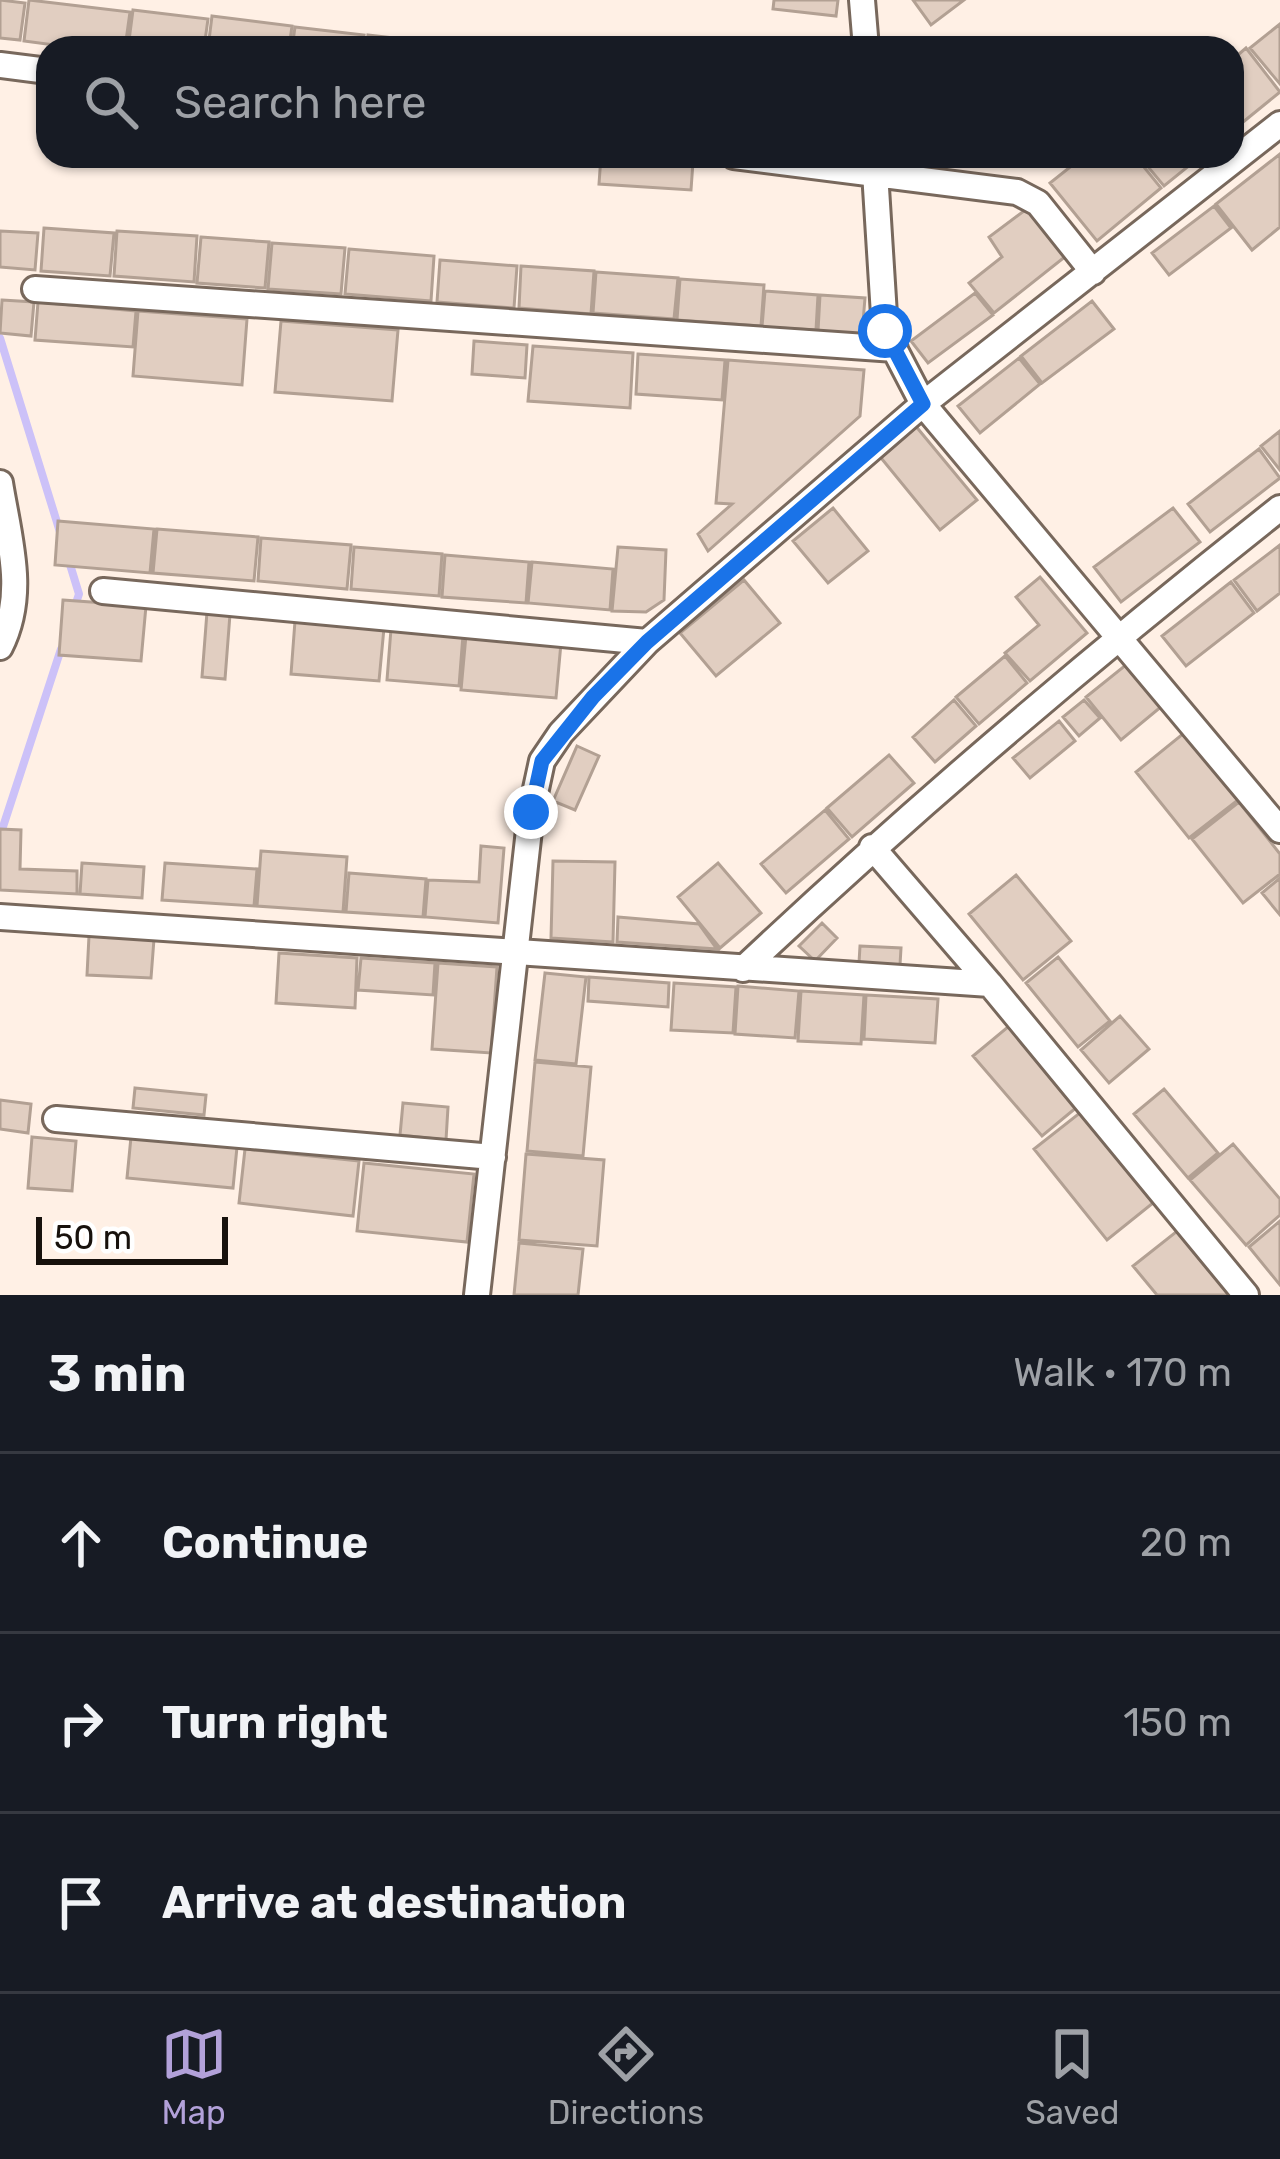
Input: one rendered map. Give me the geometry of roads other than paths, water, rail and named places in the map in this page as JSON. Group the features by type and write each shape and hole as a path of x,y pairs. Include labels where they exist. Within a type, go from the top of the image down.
{"street":[{"path":"862,0 865,36"},
{"path":"0,65 36,70"},
{"path":"1244,152 1280,124"},
{"path":"874,168 885,331 923,404 1280,830"},
{"path":"890,168 1017,192 1038,203 1093,272"},
{"path":"477,1295 531,812 542,761 561,733 647,642 923,404 1224,168"},
{"path":"35,289 895,349"},
{"path":"0,483 17,587 10,627 0,647"},
{"path":"743,969 872,847 1118,636 1280,508"},
{"path":"103,591 647,642"},
{"path":"872,847 1246,1295"},
{"path":"0,917 990,983"},
{"path":"56,1118 493,1157"}],"waterway":[{"path":"0,338 60,532"},
{"path":"68,558 79,594 75,606"},
{"path":"0,836 61,649"}]}
